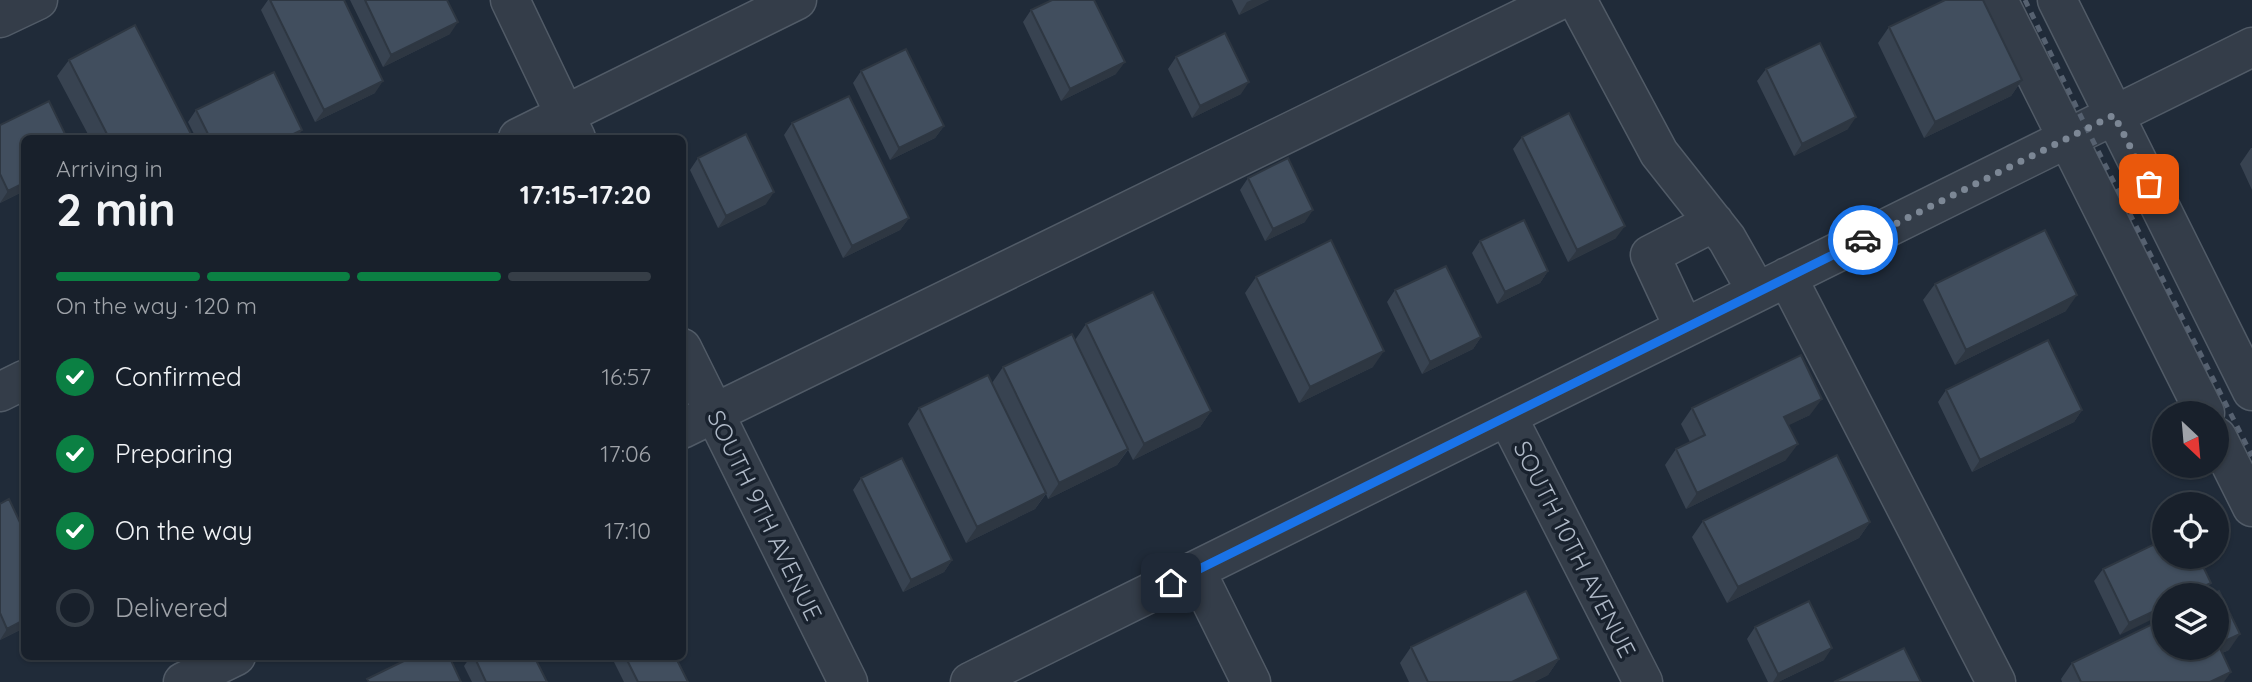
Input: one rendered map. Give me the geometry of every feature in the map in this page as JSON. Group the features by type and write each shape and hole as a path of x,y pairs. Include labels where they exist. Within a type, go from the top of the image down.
{"street":[{"path":"0,18 38,0"},
{"path":"510,0 570,127"},
{"path":"532,135 570,127 797,0"},
{"path":"699,421 1560,0"},
{"path":"1577,0 1659,153 1727,239 1772,285 1996,682"},
{"path":"1998,0 2199,401"},
{"path":"2057,0 2252,391"},
{"path":"970,682 2252,47"},
{"path":"1684,328 1650,255 1714,222"},
{"name":"SOUTH 9TH AVENUE","path":"686,365 699,421 848,682"},
{"path":"0,393 21,382"},
{"name":"SOUTH 10TH AVENUE","path":"1507,416 1643,682"},
{"path":"2230,463 2252,507"},
{"path":"1196,571 1251,682"},
{"path":"183,682 228,660"}],"building":[{"path":"270,0 344,0 383,81 324,110"},
{"path":"365,0 447,0 458,22 391,55"},
{"path":"1052,0 1094,0 1125,62 1070,89 1031,10"},
{"path":"1945,0 1983,0 2022,80 1935,122 1889,27"},
{"path":"135,25 191,135 107,135 69,60"},
{"path":"1225,33 1249,82 1200,106 1176,57"},
{"path":"1820,43 1856,117 1802,144 1766,69"},
{"path":"906,49 944,126 899,148 861,71"},
{"path":"274,72 302,130 291,135 208,135 196,110"},
{"path":"849,96 909,218 852,246 792,123"},
{"path":"49,101 66,135 21,135 21,184 8,191 0,174 0,125"},
{"path":"1569,113 1625,226 1577,250 1522,137"},
{"path":"746,134 774,192 726,216 698,158"},
{"path":"1288,158 1313,210 1273,229 1248,178"},
{"path":"1524,220 1548,271 1505,292 1480,241"},
{"path":"2045,230 2077,295 1966,350 1935,284"},
{"path":"1331,240 1384,351 1310,387 1256,277"},
{"path":"1446,266 1481,337 1430,362 1395,290"},
{"path":"1153,292 1211,411 1144,444 1086,324"},
{"path":"1072,334 1128,449 1059,483 1003,367"},
{"path":"2048,340 2082,410 1980,460 1946,390"},
{"path":"1801,355 1822,399 1784,417 1798,444 1697,493 1676,449 1705,435 1692,408"},
{"path":"988,375 1046,493 977,527 919,408"},
{"path":"1837,455 1870,522 1738,587 1703,521"},
{"path":"902,458 952,560 911,580 861,478"},
{"path":"9,499 21,525 21,622 7,629 0,613 0,504"},
{"path":"2152,545 2152,569 2204,569 2211,583 2152,583 2152,612 2129,623 2103,569"},
{"path":"1526,591 1559,659 1512,682 1428,682 1411,647"},
{"path":"1809,601 1832,648 1778,674 1755,627"},
{"path":"2229,611 2240,634 2229,639"},
{"path":"2152,624 2152,660 2225,660 2231,672 2210,682 2081,682 2072,663"},
{"path":"1904,648 1921,682 1834,682"},
{"path":"406,660 451,660 461,682 369,682 367,679"},
{"path":"476,660 536,660 547,682 486,682"},
{"path":"627,660 677,660 688,682 638,682"}],"railway":[{"path":"2025,0 2252,456"}],"way so far":[{"path":"1863,240 2114,115 2149,184"}],"route":[{"path":"1171,583 1863,240"}]}
